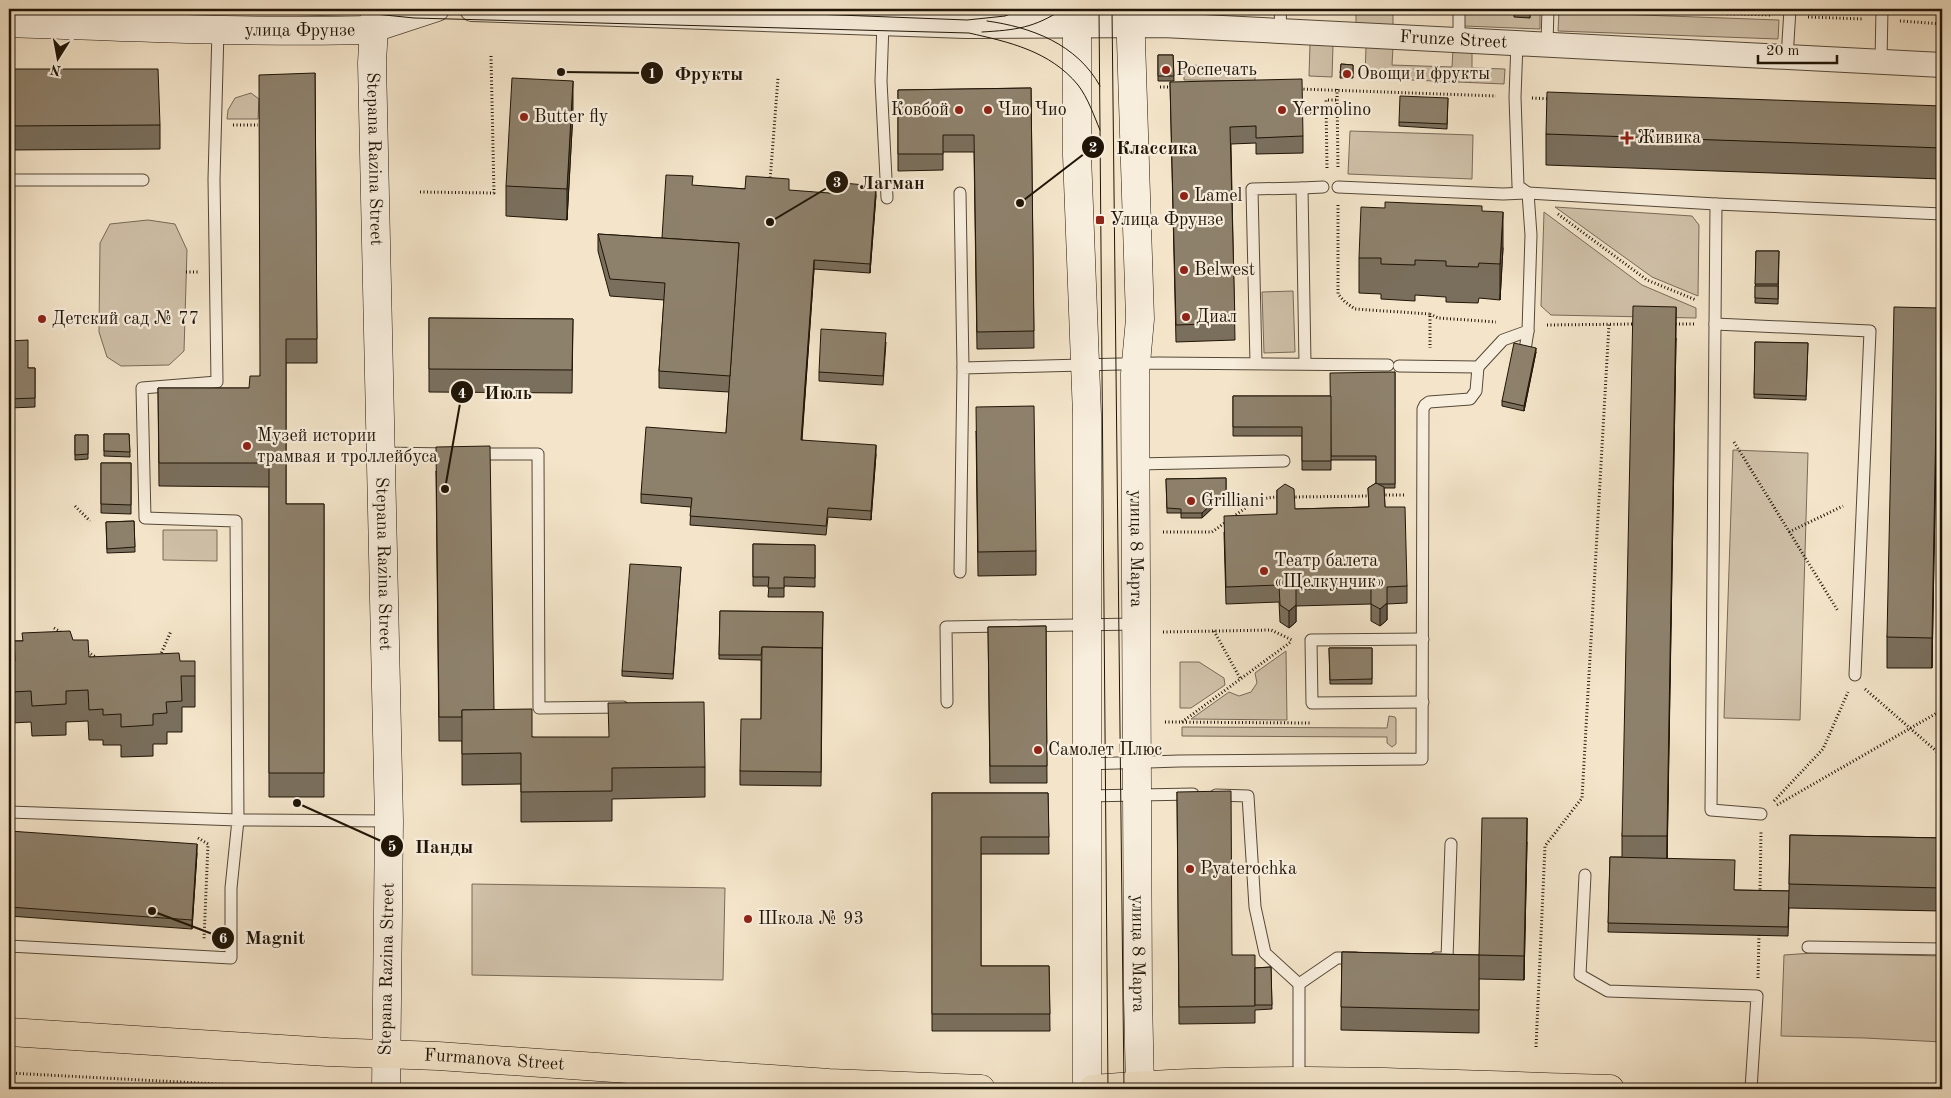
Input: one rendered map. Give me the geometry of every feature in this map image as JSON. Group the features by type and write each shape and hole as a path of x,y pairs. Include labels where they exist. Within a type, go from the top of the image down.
{"main road":[{"path":"1077,17 1077,155 1087,415 1087,1089"},
{"name":"улица 8 Марта","path":"1131,17 1140,319 1136,363 1135,464 1140,1087"},
{"name":"улица Фрунзе","path":"9,23 218,30 321,31 374,19"},
{"name":"Stepana Razina Street","path":"374,19 372,62 389,820 386,1089"},
{"name":"Furmanova Street","path":"9,1032 386,1055 438,1056 829,1086 980,1089"},
{"path":"1093,1089 1300,1081 1393,1086 1610,1089"}],"street":[{"name":"улица Фрунзе","path":"374,19 414,18 437,9"},
{"path":"472,9 883,23"},
{"name":"Frunze Street","path":"883,23 966,26 1077,17 1280,19 1459,40 1547,43 1787,58 1942,65"}],"lane":[{"path":"1459,9 1459,40"},
{"path":"1547,43 1548,9"},
{"path":"1787,58 1790,12"},
{"path":"1881,61 1882,14"},
{"path":"883,23 881,81 887,198"},
{"path":"9,946 231,958 231,888 238,820 236,521 145,518 142,388 217,382 215,125 218,30"},
{"path":"1518,42 1515,97 1518,186 1528,193"},
{"path":"9,180 143,180"},
{"path":"1256,363 1252,189 1322,187"},
{"path":"1338,187 1503,194 1528,193 1942,214"},
{"path":"1302,188 1305,363"},
{"path":"960,193 963,368 960,572"},
{"path":"1524,350 1528,328 1531,235 1528,193"},
{"path":"1716,204 1710,810 1761,814"},
{"path":"1715,324 1870,331 1864,496 1854,678"},
{"path":"1087,764 1422,759 1423,414 1425,405 1433,402 1470,399 1476,391 1478,367 1503,340 1528,328"},
{"path":"963,368 1136,363 1305,363 1478,367"},
{"path":"380,453 538,454 539,708 630,707"},
{"path":"1135,464 1284,461"},
{"path":"947,702 946,627 1136,624"},
{"path":"1423,639 1311,640 1312,703 1423,702"},
{"path":"1086,796 1177,794 1248,796 1255,907 1265,952 1299,984 1300,1081"},
{"path":"9,812 238,820 389,820"},
{"path":"1420,958 1447,958 1451,844"},
{"path":"1585,875 1580,975 1608,991 1757,996 1751,1089"},
{"path":"1808,947 1942,949"},
{"path":"1299,984 1337,958 1364,958"}],"path":[{"path":"1557,9 1882,14 1942,24"},
{"path":"420,192 494,194 491,56"},
{"path":"770,187 778,78"},
{"path":"1159,87 1179,88"},
{"path":"1299,88 1554,99"},
{"path":"1337,89 1338,294 1344,302 1355,309 1430,314 1438,318 1528,328 1638,324"},
{"path":"1322,187 1327,183 1326,100 1337,100"},
{"path":"215,125 258,125"},
{"path":"1528,193 1647,280 1715,308"},
{"path":"1430,314 1430,366"},
{"path":"1536,1047 1545,846 1582,798 1609,324"},
{"path":"1667,324 1715,324"},
{"path":"1714,410 1856,642"},
{"path":"1291,497 1423,495"},
{"path":"1790,532 1864,496"},
{"path":"1160,532 1212,532 1255,501 1265,497 1282,497"},
{"path":"75,506 90,521"},
{"path":"54,628 69,638"},
{"path":"1163,632 1272,630 1293,640 1181,722"},
{"path":"158,660 171,631"},
{"path":"1214,631 1240,678"},
{"path":"84,649 99,659"},
{"path":"1760,899 1761,814 1823,749 1854,678 1942,756"},
{"path":"1165,722 1312,724 1312,703"},
{"path":"1761,814 1942,710"},
{"path":"196,837 208,844 204,939 200,957"},
{"path":"1757,996 1759,936"},
{"path":"9,1073 312,1089"}],"shaded area":[{"path":"1356,9 1393,9 1393,25 1356,24"},
{"path":"1465,9 1514,9 1530,18 1530,10 1540,10 1540,29 1464,26"},
{"path":"1559,12 1779,20 1778,39 1558,31"},
{"path":"1310,44 1333,45 1332,77 1309,76"},
{"path":"1366,46 1393,47 1392,65 1452,67 1453,49 1472,50 1472,68 1505,69 1504,84 1365,78"},
{"path":"1184,65 1251,67 1255,71 1255,81 1184,80"},
{"path":"251,93 259,99 258,119 227,119 228,110 235,98"},
{"path":"1350,131 1473,135 1472,179 1348,174"},
{"path":"1555,207 1692,216 1699,225 1698,296 1652,277"},
{"path":"1544,212 1642,285 1696,308 1696,318 1551,315 1541,306"},
{"path":"148,220 175,224 187,250 184,351 169,365 121,366 107,357 99,332 100,243 110,224"},
{"path":"1293,291 1295,352 1264,353 1262,292"},
{"path":"1733,450 1808,453 1800,720 1724,718"},
{"path":"163,530 217,530 217,561 163,560"},
{"path":"1286,651 1287,720 1191,719 1229,692 1239,696 1251,692 1257,683 1255,673"},
{"path":"1180,662 1199,662 1224,678 1225,685 1191,708 1180,708"},
{"path":"1389,716 1396,719 1396,744 1392,747 1387,743 1387,737 1182,736 1182,727 1387,728"},
{"path":"472,884 725,888 723,980 472,975"},
{"path":"1813,953 1942,956 1942,1042 1781,1036 1784,955"}],"building":[{"name":"Роспечать","path":"1158,55 1173,55 1174,76 1158,76"},
{"path":"1341,64 1353,65 1353,74 1340,73"},
{"path":"9,69 158,69 160,125 9,126"},
{"path":"315,73 317,339 286,339 286,504 324,504 324,773 269,773 269,463 159,463 158,388 249,388 250,376 260,376 259,75"},
{"path":"512,78 573,81 567,189 506,186"},
{"path":"1302,79 1303,136 1256,138 1256,126 1230,127 1235,323 1176,325 1170,82"},
{"path":"1031,88 1034,331 977,332 974,135 943,135 943,154 898,154 898,90"},
{"path":"1547,92 1942,106 1942,148 1546,134"},
{"path":"1400,96 1448,98 1447,124 1399,122"},
{"path":"666,175 693,176 692,185 745,189 746,176 789,179 789,190 842,194 843,183 876,186 870,264 814,260 801,440 876,445 871,511 828,508 826,526 690,516 692,498 641,494 646,427 726,433 739,243 662,238"},
{"path":"1385,202 1482,206 1482,211 1503,212 1500,264 1479,263 1478,267 1446,266 1446,261 1415,260 1415,265 1381,264 1381,258 1359,258 1361,207 1385,208"},
{"path":"598,234 739,243 730,376 659,371 665,283 610,279"},
{"path":"1756,251 1779,251 1778,284 1755,284"},
{"path":"1755,286 1778,286 1778,299 1755,298"},
{"path":"1633,306 1676,307 1667,836 1622,836"},
{"path":"1894,307 1938,308 1932,638 1887,637"},
{"path":"429,318 573,319 572,370 429,369"},
{"path":"821,329 886,333 883,376 819,372"},
{"path":"28,340 28,368 35,368 35,398 9,399 9,341"},
{"path":"1755,342 1808,343 1806,396 1754,394"},
{"path":"1514,343 1536,348 1524,406 1502,401"},
{"path":"1395,372 1395,484 1378,484 1376,483 1376,456 1331,456 1330,373"},
{"path":"1233,396 1331,396 1331,461 1302,461 1302,427 1233,427"},
{"path":"1034,406 1036,551 978,552 976,407"},
{"path":"104,434 129,434 130,452 104,451"},
{"path":"75,435 88,435 88,454 75,455"},
{"path":"490,446 494,710 462,710 462,717 439,717 436,447"},
{"path":"101,463 131,463 131,505 101,504"},
{"path":"1226,478 1226,490 1202,513 1181,513 1181,509 1167,508 1166,479"},
{"path":"1376,483 1384,487 1385,507 1405,507 1407,586 1387,587 1387,603 1380,609 1371,604 1371,588 1296,589 1296,605 1289,611 1280,605 1279,585 1226,587 1224,516 1277,514 1277,490 1285,484 1294,489 1295,509 1369,507 1368,488"},
{"path":"134,521 135,547 107,549 106,522"},
{"path":"753,544 815,545 815,578 784,577 784,588 768,588 769,577 753,577"},
{"path":"630,564 681,567 673,674 622,671"},
{"path":"720,611 823,612 822,656 822,648 762,647 761,655 719,655"},
{"path":"1046,626 1047,766 990,766 988,627"},
{"path":"70,631 73,640 88,640 89,657 179,653 180,661 195,661 195,676 181,676 182,701 166,702 167,713 153,714 153,725 121,727 121,714 103,715 103,709 89,710 88,690 66,691 66,704 32,706 31,691 11,692 11,712 9,713 9,661 15,661 14,641 23,641 22,633"},
{"path":"762,647 822,648 821,772 740,771 741,719 761,719"},
{"path":"1329,648 1372,648 1372,679 1330,680"},
{"path":"704,702 705,767 612,768 612,791 521,792 521,753 462,754 462,710 532,709 532,737 609,737 608,703"},
{"path":"1231,791 1232,955 1255,955 1255,1006 1179,1007 1177,792"},
{"path":"932,793 1048,793 1049,837 981,837 981,966 1049,966 1050,1014 932,1014"},
{"path":"1482,818 1527,818 1524,956 1479,955"},
{"path":"9,831 197,844 192,920 9,907"},
{"path":"1790,835 1942,838 1942,888 1789,884"},
{"path":"1610,857 1735,860 1734,890 1789,891 1788,927 1608,923"},
{"path":"1342,952 1479,955 1479,1010 1341,1007"},
{"path":"1271,967 1272,1005 1255,1005 1255,968"}],"tram line":[{"path":"18,9 322,15 375,14 414,18 969,33 1014,44 1055,64 1067,73 1082,90 1100,130"},
{"path":"685,9 967,20 1005,16 1023,9"},
{"path":"982,32 1024,27 1043,20 1063,9"},
{"path":"1099,9 1108,1089"},
{"path":"1112,9 1124,1089"},
{"path":"987,21 1020,28 1051,40 1079,59 1100,86"}],"place":[{"name":"Роспечать","path":"1166,70"},
{"name":"Фрукты","path":"561,72"},
{"name":"Овощи и фрукты","path":"1347,74"},
{"name":"Ковбой","path":"959,110"},
{"name":"Чио Чио","path":"988,110"},
{"name":"Yermolino","path":"1282,110"},
{"name":"Butter fly","path":"524,117"},
{"name":"Живика","path":"1627,138"},
{"name":"Lamel","path":"1184,196"},
{"name":"Классика","path":"1020,203"},
{"name":"Улица Фрунзе","path":"1100,220"},
{"name":"Лагман","path":"770,222"},
{"name":"Belwest","path":"1184,270"},
{"name":"Диал","path":"1186,317"},
{"name":"Детский сад № 77","path":"42,319"},
{"name":"Музей истории трамвая и троллейбуса","path":"247,446"},
{"name":"Июль","path":"445,489"},
{"name":"Grilliani","path":"1191,501"},
{"name":"Театр балета «Щелкунчик»","path":"1264,571"},
{"name":"Самолет Плюс","path":"1038,750"},
{"name":"Панды","path":"297,803"},
{"name":"Pyaterochka","path":"1190,869"},
{"name":"Magnit","path":"152,911"},
{"name":"Школа № 93","path":"748,919"}]}
